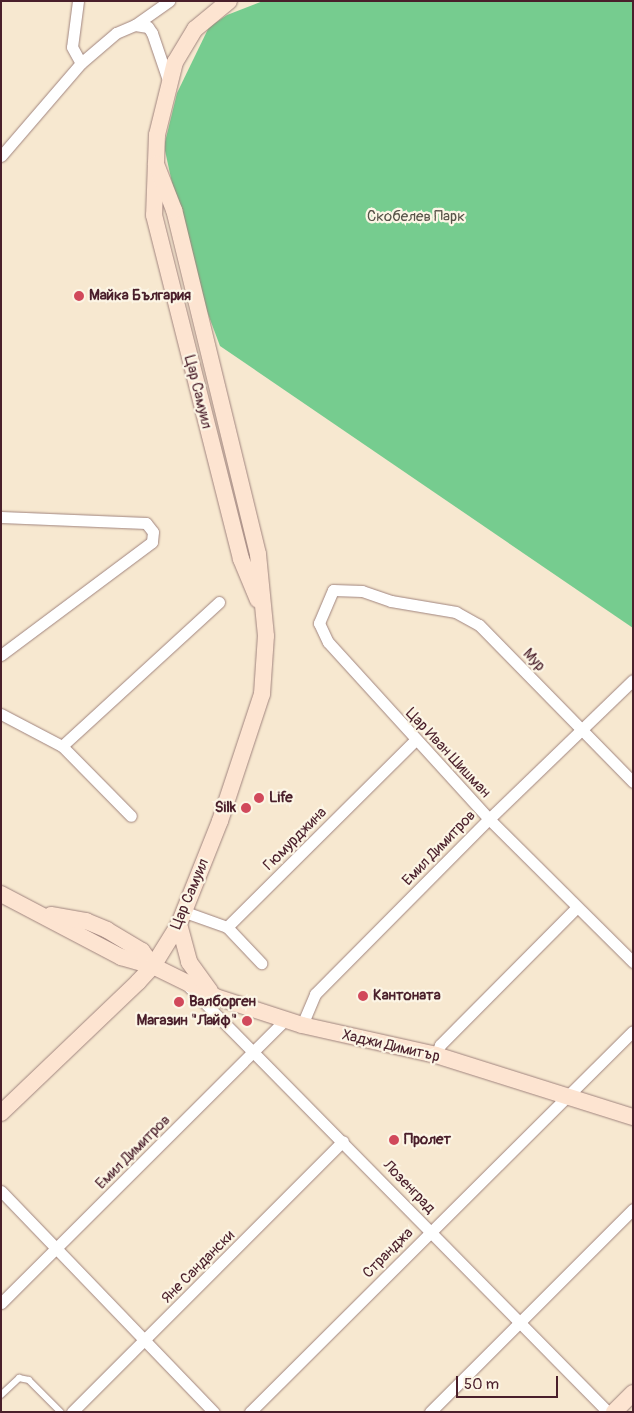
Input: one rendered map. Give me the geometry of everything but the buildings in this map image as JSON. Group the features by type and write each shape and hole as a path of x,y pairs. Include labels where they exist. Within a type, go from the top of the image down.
{"street":[{"path":"78,1 72,47 81,63"},
{"path":"1,156 81,63 116,33 135,25 169,1"},
{"name":"Цар Самуил","path":"1,1113 153,966 182,918 262,694 265,666 264,615 256,544 174,210 156,164 158,135 169,83 184,44 212,13 229,1"},
{"path":"135,25 148,27 152,33 169,83"},
{"path":"1,517 146,523 153,532 152,542 1,655"},
{"name":"Цар Иван Шишман","path":"390,600 362,591 332,590 319,623 328,642 354,673 488,819 633,962"},
{"name":"Мур","path":"390,600 456,612 479,625 633,782"},
{"path":"62,746 219,602"},
{"name":"Емил Димитров","path":"302,1025 315,994 488,819 633,680"},
{"path":"1,714 62,746 131,816"},
{"name":"Гюмурджина","path":"227,928 415,740"},
{"name":"Хаджи Димитър","path":"1,894 42,914 120,957 153,966 187,985 216,996 302,1025 436,1056 566,1098 633,1117"},
{"path":"436,1056 440,1045 577,907"},
{"path":"216,996 194,974 182,918 227,928 261,963"},
{"name":"Лозенград","path":"187,985 343,1141 608,1412"},
{"name":"Емил Димитров","path":"1,1303 254,1054 285,1020"},
{"name":"Странджа","path":"250,1412 633,1031"},
{"name":"Яне Сандански","path":"72,1412 343,1141"},
{"path":"1,1191 58,1247 144,1342 214,1412"},
{"path":"430,1412 633,1209"},
{"path":"614,1412 633,1393"}],"lane":[{"path":"1,1395 20,1378 29,1380 61,1412"}],"green space":[{"name":"Скобелев Парк","path":"263,1 633,1 633,628 220,346 190,266 164,146 177,93 209,27 227,15"}],"place":[{"name":"Майка България","path":"79,296"},
{"name":"Life","path":"259,798"},
{"name":"Silk","path":"246,808"},
{"name":"Кантоната","path":"363,996"},
{"name":"Валборген","path":"179,1002"},
{"name":"Магазин \"Лайф\"","path":"247,1021"},
{"name":"Пролет","path":"394,1140"}]}
